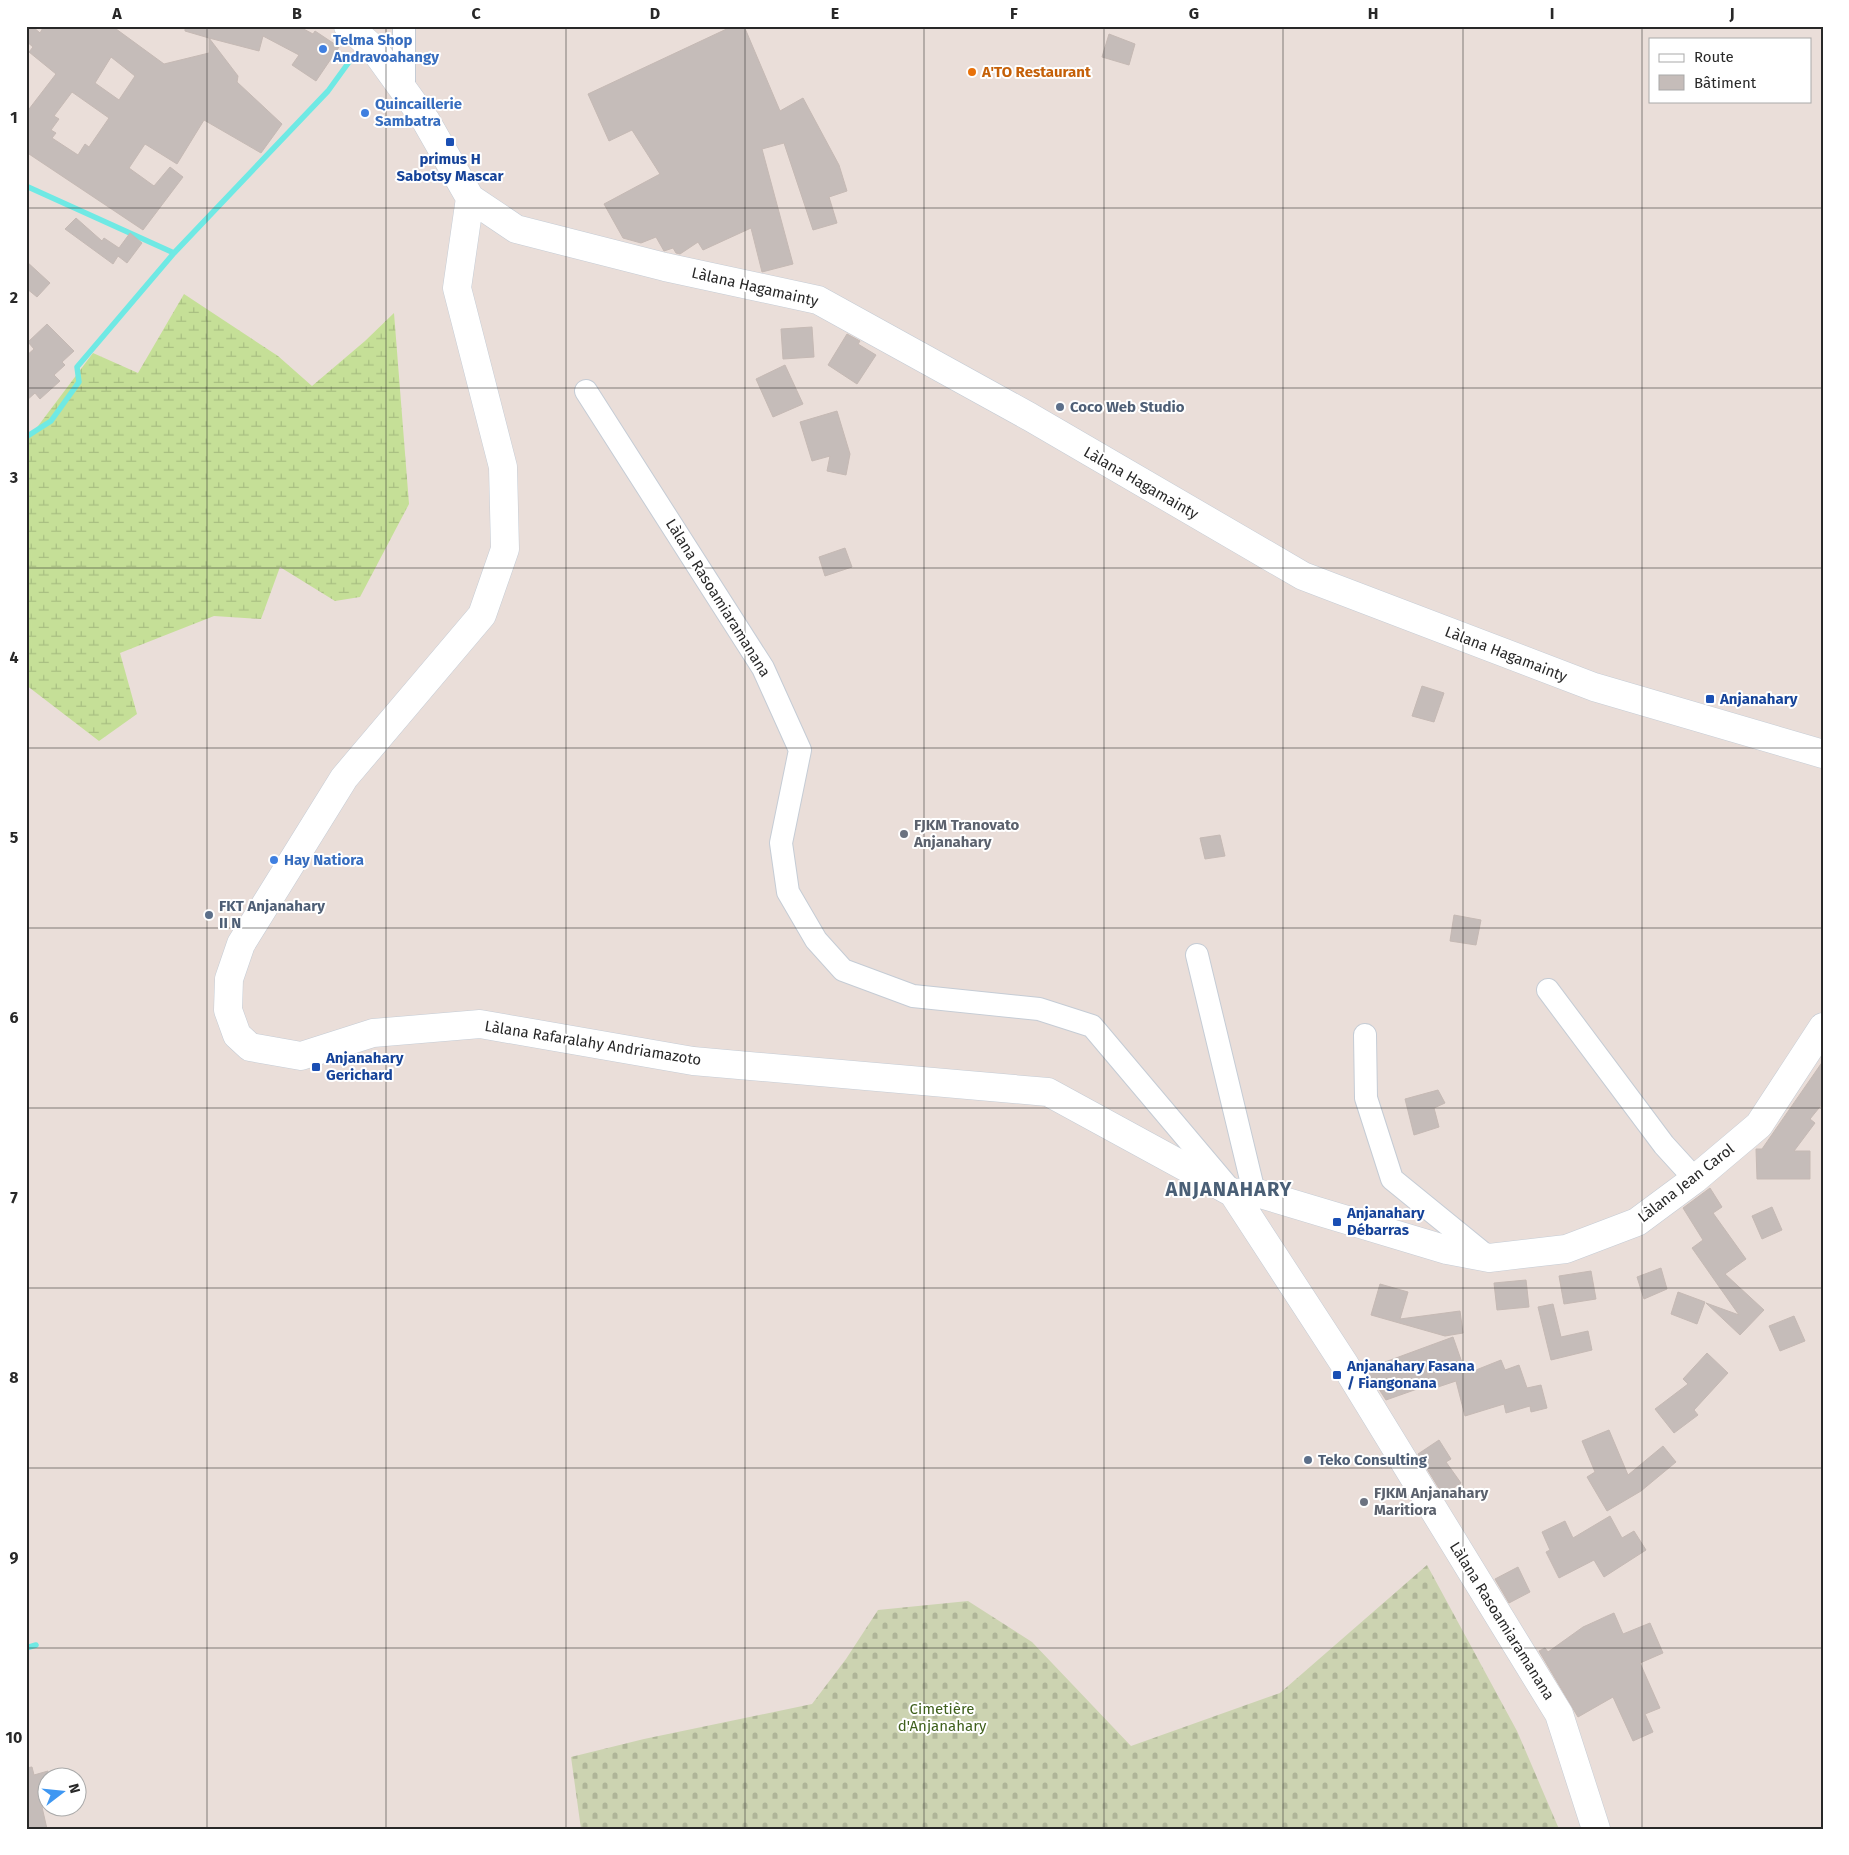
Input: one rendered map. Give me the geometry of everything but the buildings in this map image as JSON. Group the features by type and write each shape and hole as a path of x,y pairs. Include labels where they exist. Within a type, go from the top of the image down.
{"main road":[{"path":"348,26 374,49 404,94 426,121 470,198"},
{"name":"Làlana Hagamainty","path":"470,198 516,229 665,267 818,300 1030,417 1303,576 1594,688 1823,754"},
{"name":"Làlana Rafaralahy Andriamazoto","path":"470,198 457,288 502,467 504,549 482,615 344,778 241,944 229,979 228,1010 236,1035 250,1047 301,1056 373,1034 480,1024 693,1061 1048,1092 1244,1192"},
{"name":"Làlana Jean Carol","path":"1244,1192 1447,1250 1489,1258 1566,1249 1637,1222 1695,1179 1759,1125 1823,1027"},
{"name":"Làlana Rasoamiaramanana","path":"1244,1192 1345,1365 1559,1714 1596,1829"}],"street":[{"path":"404,26 404,94"},
{"name":"Làlana Rasoamiaramanana","path":"586,391 764,668 800,750 781,843 788,892 816,940 843,970 913,996 1039,1009 1092,1026 1244,1192"},
{"path":"1196,955 1244,1192"},
{"path":"1548,990 1664,1145 1695,1179"},
{"path":"1365,1035 1366,1098 1392,1179 1489,1258"}],"green space":[{"path":"184,294 278,356 312,386 365,341 394,313 409,504 360,597 335,601 280,567 261,619 214,616 120,653 137,714 99,741 26,685 26,442 93,353 138,373"},
{"name":"Cimetière d'Anjanahary","path":"1427,1565 1517,1731 1559,1829 581,1829 571,1757 644,1739 812,1704 846,1659 878,1610 968,1601 1032,1642 1131,1746 1280,1693"}],"waterway":[{"path":"26,186 174,253 328,91 349,62"},
{"path":"26,437 51,421 79,382 77,367 174,253"},
{"path":"26,1648 36,1645"}],"place":[{"name":"Telma Shop Andravoahangy","path":"323,49"},
{"name":"A'TO Restaurant","path":"972,72"},
{"name":"Quincaillerie Sambatra","path":"365,113"},
{"name":"primus H Sabotsy Mascar","path":"450,142"},
{"name":"Coco Web Studio","path":"1060,407"},
{"name":"Anjanahary","path":"1710,699"},
{"name":"FJKM Tranovato Anjanahary","path":"904,834"},
{"name":"Hay Natiora","path":"274,860"},
{"name":"FKT Anjanahary II N","path":"209,915"},
{"name":"Anjanahary Gerichard","path":"316,1067"},
{"name":"Anjanahary Débarras","path":"1337,1222"},
{"name":"Anjanahary Fasana / Fiangonana","path":"1337,1375"},
{"name":"Teko Consulting","path":"1308,1460"},
{"name":"FJKM Anjanahary Maritiora","path":"1364,1502"}],"district":[{"name":"ANJANAHARY","path":"1229,1189"}]}
